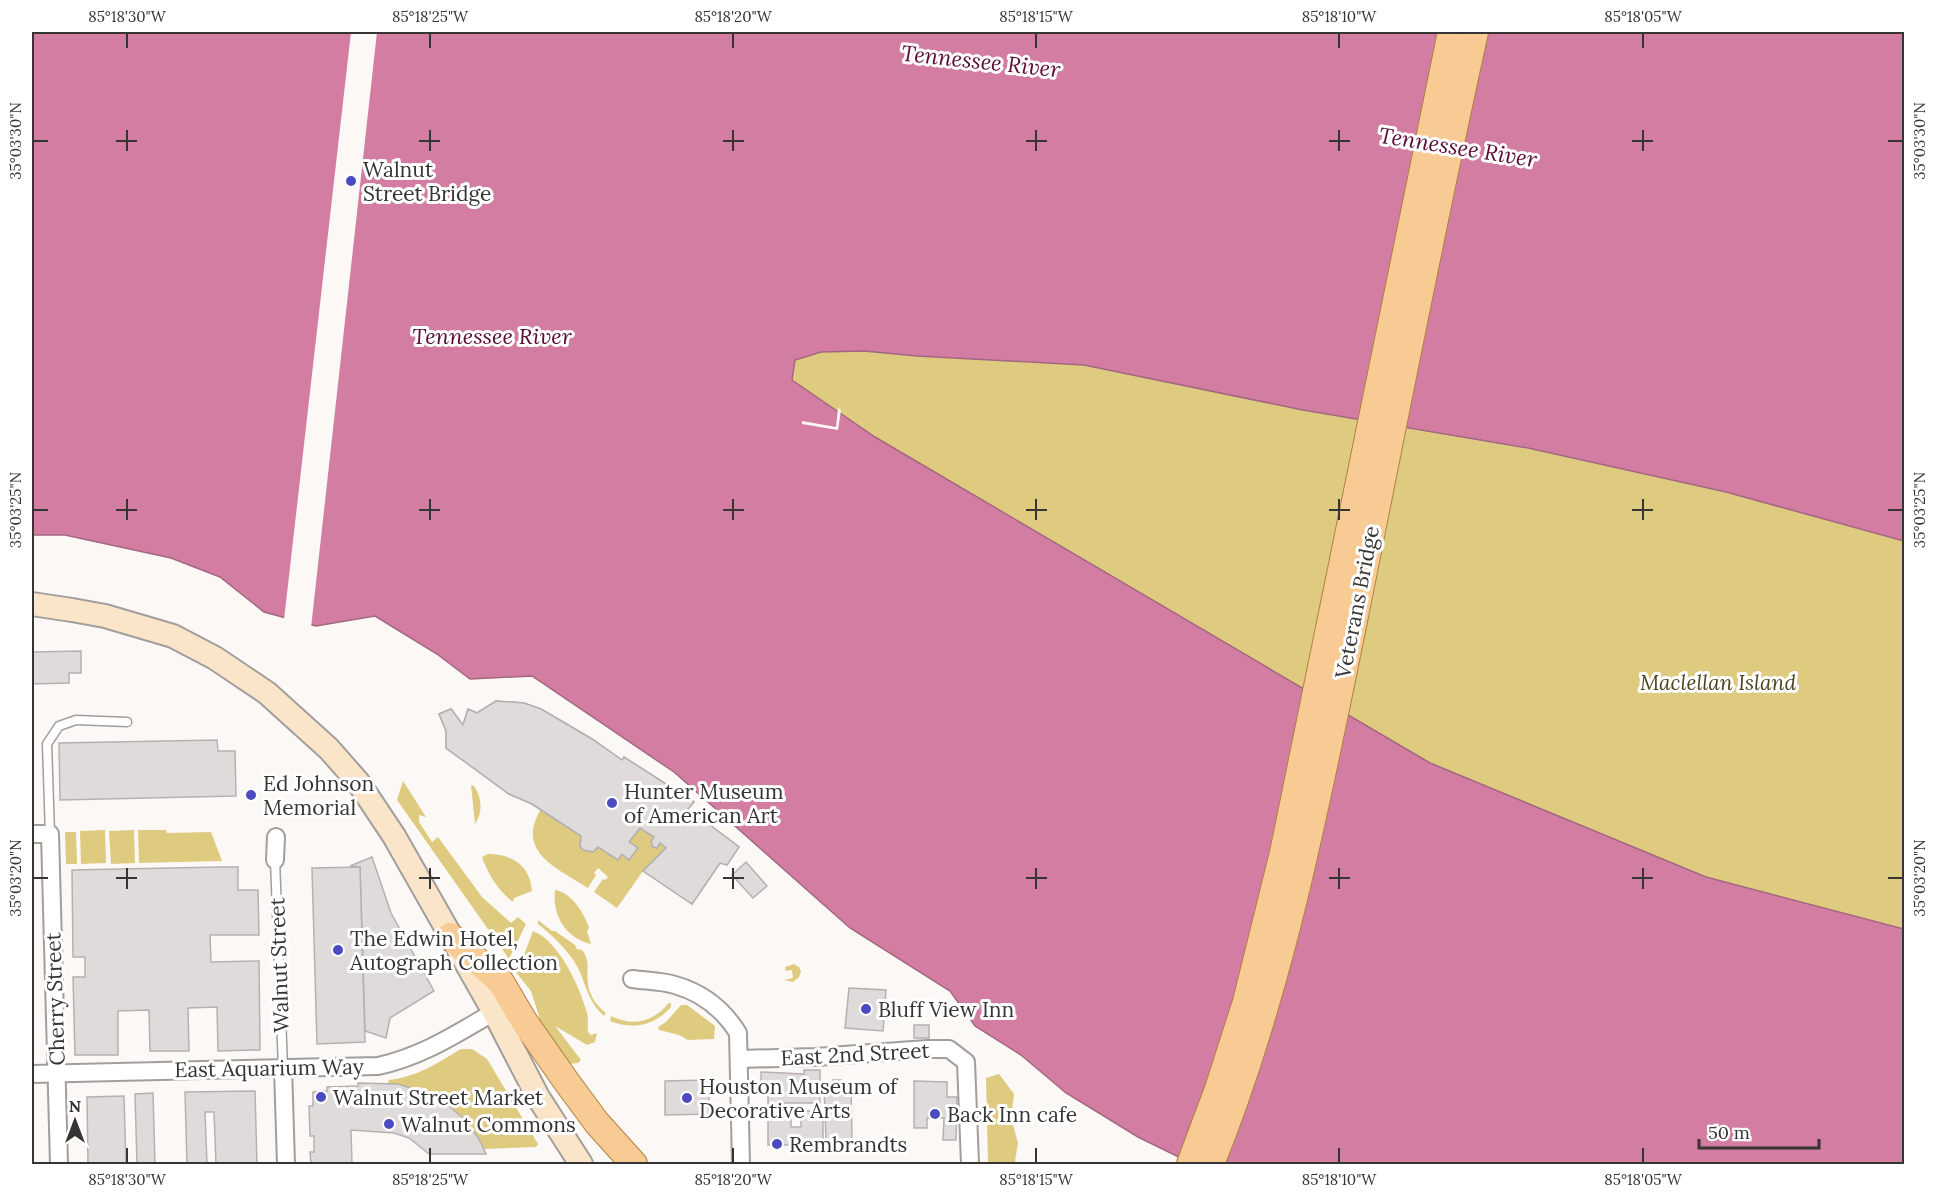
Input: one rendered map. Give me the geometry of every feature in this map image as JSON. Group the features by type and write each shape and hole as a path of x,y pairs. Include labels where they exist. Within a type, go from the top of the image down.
{"main road":[{"name":"Veterans Bridge","path":"1190,1164 1226,1067 1246,1002 1283,854 1451,32"},
{"name":"Veterans Bridge","path":"1211,1164 1258,1030 1293,905 1319,794 1434,221 1475,32"},
{"path":"32,604 105,616 173,636 215,658 267,693 310,730 358,782 394,836 494,1012 538,1097 581,1164"},
{"path":"450,936 501,982 524,1021 566,1081 597,1123 634,1164"}],"street":[{"path":"32,834 50,834"},
{"name":"Cherry Street","path":"50,834 59,1164"},
{"name":"Walnut Street","path":"275,860 276,837"},
{"path":"632,979 675,984 711,1001 726,1015 738,1033 741,1164"},
{"name":"East Aquarium Way","path":"32,1074 362,1068 394,1063 428,1050 494,1012"},
{"name":"East 2nd Street","path":"739,1059 949,1049 966,1062 970,1164"},
{"name":"Walnut Street","path":"283,1068 286,1164"}],"lane":[{"path":"50,834 46,744 59,726 76,720 127,722"},
{"name":"Walnut Street","path":"275,860 283,1068"}],"green space":[{"name":"Maclellan Island","path":"864,351 917,356 1084,364 1303,410 1528,448 1726,492 1904,541 1904,929 1706,877 1430,763 875,437 792,380 795,360 821,352"},
{"path":"403,781 426,817 419,815 419,822 432,842 438,837 482,897 511,923 518,917 526,924 509,959 397,800"},
{"path":"471,785 477,791 480,800 479,815 475,824"},
{"path":"541,809 581,836 580,846 588,852 593,852 598,847 617,860 622,854 629,859 629,842 640,828 654,837 651,842 653,847 657,848 660,843 666,848 643,871 617,908 594,892 603,879 608,877 598,868 588,888 553,866 536,848 533,837 534,824"},
{"path":"105,830 106,863 81,864 80,831"},
{"path":"134,830 135,863 111,864 109,831"},
{"path":"138,830 166,830 167,833 211,832 222,861 139,863"},
{"path":"65,832 76,832 77,864 66,864"},
{"path":"488,854 505,856 524,868 531,882 532,891 514,898 513,902 507,897 494,882 482,857"},
{"path":"555,890 572,899 581,910 589,928 587,931 591,944 574,937 562,924 556,909"},
{"path":"538,920 585,954 590,992 606,1013 604,1016 591,999 573,960 559,943 538,924"},
{"path":"533,931 542,936 560,954 584,1002 588,1015 588,1032 591,1035 597,1033 595,1042 587,1045 555,1026 581,1060 578,1063 568,1064 539,1030 539,1016 531,991 514,970 524,955"},
{"path":"794,964 801,971 799,977 793,982 784,980 793,978 792,970 786,971 785,967"},
{"path":"669,1003 671,1007 664,1013 643,1025 635,1026 610,1021 611,1016 627,1021 642,1021 656,1015"},
{"path":"681,1005 687,1005 715,1026 714,1039 688,1040 659,1030 658,1027 666,1022"},
{"path":"461,1049 472,1049 487,1059 538,1144 536,1147 484,1149 466,1123 444,1104 418,1090 388,1083 389,1080 427,1069"},
{"path":"999,1074 1014,1094 1011,1118 1018,1143 1015,1161 1018,1164 988,1164 986,1078"}],"water":[{"name":"Tennessee River","path":"32,32 1904,32 1904,541 1726,492 1528,448 1303,410 1084,365 864,351 821,352 795,360 792,380 875,437 1430,763 1706,877 1904,929 1904,1164 1193,1164 1138,1137 1066,1093 1021,1055 975,1026 950,991 850,928 674,772 532,676 470,679 437,654 375,616 316,626 264,612 220,577 171,558 65,535 32,535"}],"pier":[{"name":"Walnut Street Bridge","path":"351,32 377,32 311,628 284,620"},
{"path":"838,408 841,410 838,430 802,424 802,421 836,427"}],"building":[{"path":"81,651 81,673 69,673 69,683 32,684 32,652"},
{"name":"Hunter Museum of American Art","path":"496,701 524,703 541,709 622,760 624,757 694,802 688,809 695,816 706,813 711,818 710,825 739,847 727,865 720,863 692,904 643,871 666,848 660,843 657,848 653,847 651,842 654,837 640,828 629,842 638,848 629,860 622,854 618,860 598,847 593,852 583,850 580,846 581,836 532,804 509,794 446,748 446,731 439,714 451,709 463,725 468,709 477,713"},
{"name":"Hunter Museum of American Art","path":"496,701 524,703 541,709 622,760 624,757 694,802 688,809 695,816 706,813 711,818 710,825 739,847 727,865 720,863 692,904 643,871 666,848 660,843 657,848 653,847 651,842 654,837 640,828 629,842 638,848 629,860 622,854 618,860 598,847 593,852 583,850 580,846 581,836 532,804 509,794 446,748 446,731 439,714 451,709 463,725 468,709 477,713"},
{"path":"217,740 218,751 235,751 236,796 60,800 59,743"},
{"path":"372,857 391,913 434,991 390,1018 386,1038 365,1031 360,867 350,866"},
{"path":"746,862 767,886 753,898 732,875"},
{"path":"238,867 238,890 258,890 259,935 210,935 211,962 259,961 260,1050 218,1051 217,1007 188,1008 189,1051 150,1051 149,1010 118,1011 118,1055 75,1055 73,977 85,977 85,957 73,957 72,870"},
{"name":"The Edwin Hotel, Autograph Collection","path":"360,867 365,1042 317,1044 312,868"},
{"name":"Bluff View Inn","path":"849,988 886,990 883,1031 845,1028"},
{"path":"914,1025 929,1025 929,1038 914,1038"},
{"path":"804,1070 820,1070 820,1103 778,1103 778,1114 791,1114 791,1127 801,1127 801,1111 823,1111 823,1145 768,1145 768,1083 761,1084 761,1072 804,1074"},
{"name":"Houston Museum of Decorative Arts","path":"709,1080 709,1114 665,1115 665,1081"},
{"path":"833,1080 841,1080 841,1084 851,1086 852,1140 826,1140 824,1087 826,1084 833,1084"},
{"name":"Back Inn cafe","path":"914,1081 947,1082 947,1097 957,1097 956,1140 943,1140 944,1118 927,1118 927,1128 914,1128"},
{"name":"Walnut Commons","path":"358,1083 398,1084 432,1095 465,1120 479,1139 486,1154 429,1154 409,1138 394,1133 351,1130 352,1164 311,1164 310,1152 314,1152 314,1136 310,1136 309,1106 313,1106 313,1092 327,1091 327,1087 358,1086"},
{"path":"255,1091 257,1164 216,1164 214,1112 205,1112 207,1164 187,1164 185,1092"},
{"path":"153,1093 155,1164 137,1164 135,1094"},
{"path":"124,1096 126,1164 88,1164 87,1097"}],"place":[{"name":"Walnut Street Bridge","path":"351,181"},
{"name":"Ed Johnson Memorial","path":"251,795"},
{"name":"Hunter Museum of American Art","path":"612,803"},
{"name":"The Edwin Hotel, Autograph Collection","path":"338,950"},
{"name":"Bluff View Inn","path":"866,1009"},
{"name":"Walnut Street Market","path":"321,1097"},
{"name":"Houston Museum of Decorative Arts","path":"687,1098"},
{"name":"Back Inn cafe","path":"935,1114"},
{"name":"Walnut Commons","path":"389,1124"},
{"name":"Rembrandts","path":"777,1144"}]}
